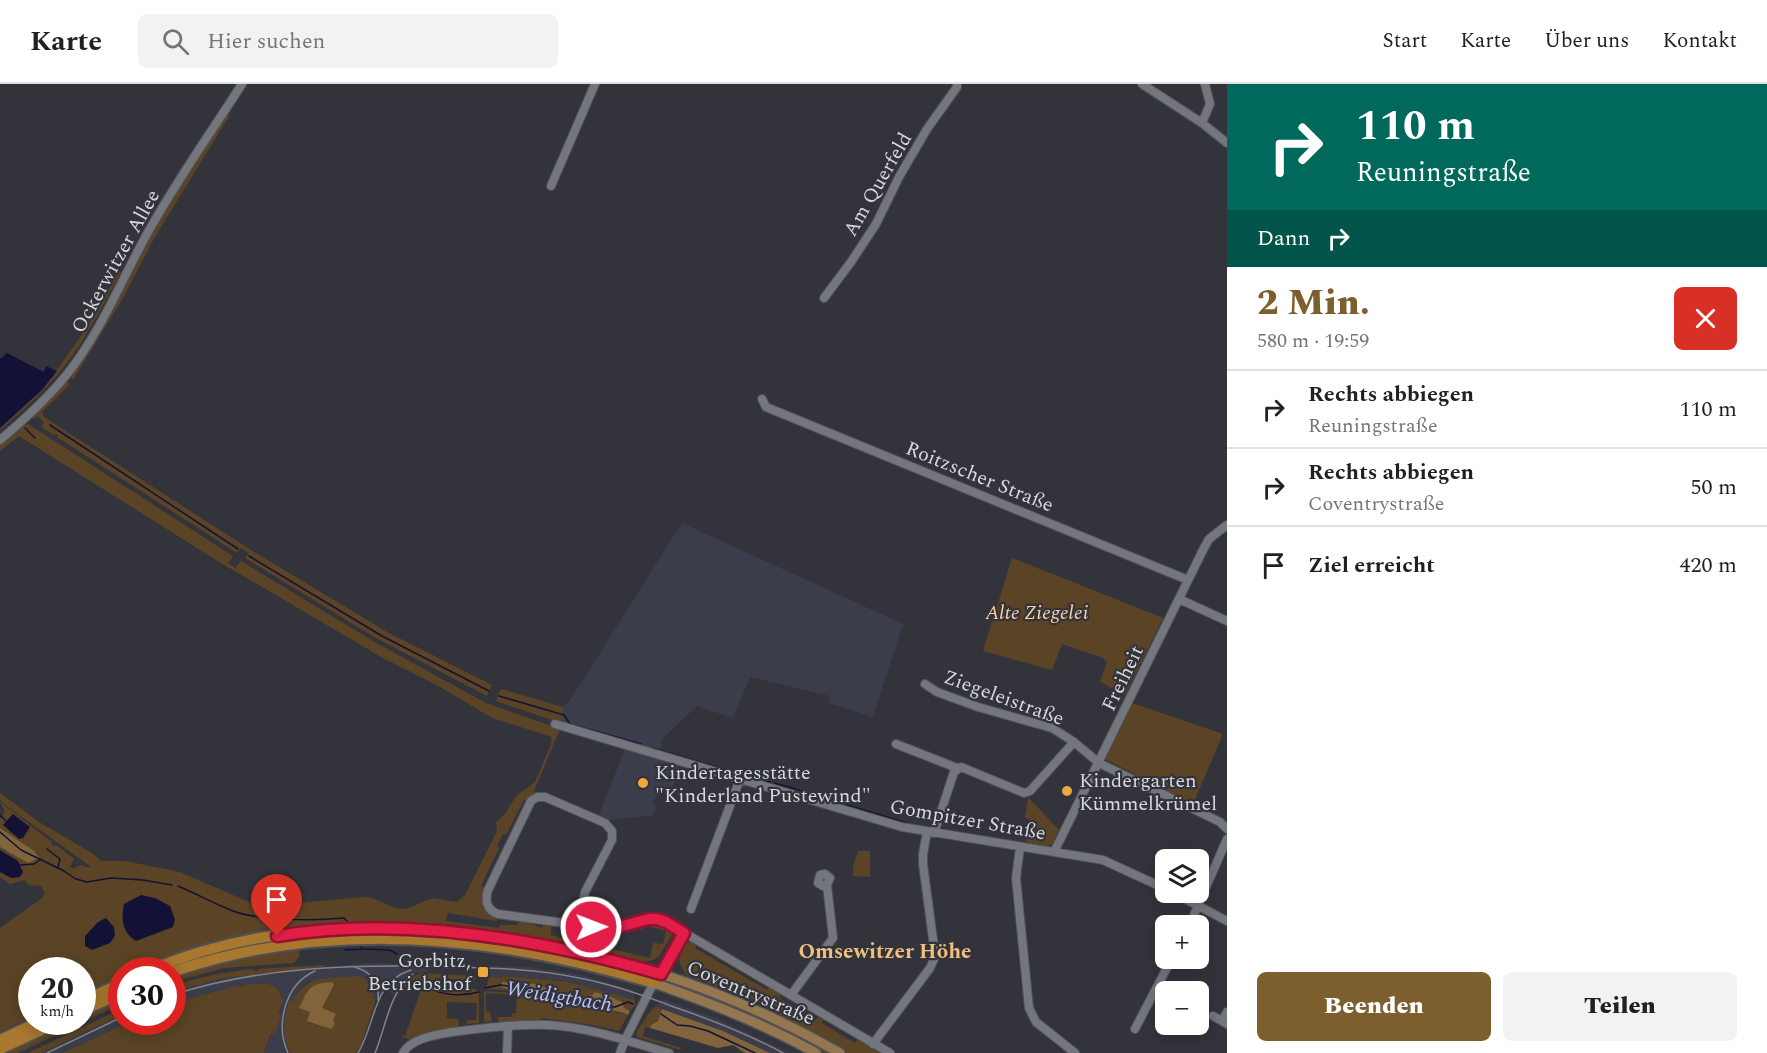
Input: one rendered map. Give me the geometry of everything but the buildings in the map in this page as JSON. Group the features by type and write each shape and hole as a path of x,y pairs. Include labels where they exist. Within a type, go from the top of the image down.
{"highway":[{"name":"Coventrystraße","path":"186,957 299,932 394,929 513,940 603,958 661,974"},
{"name":"Coventrystraße","path":"186,968 232,954 301,942 410,939 478,946 555,958 654,983"},
{"path":"3,1038 18,1031"},
{"path":"0,1049 31,1035"}],"main road":[{"name":"Coventrystraße","path":"661,974 720,994 762,1012 840,1053"},
{"name":"Coventrystraße","path":"654,983 734,1013 816,1053"}],"street":[{"name":"Ockerwitzer Allee","path":"0,440 38,407 69,372 83,352 116,295 147,233 242,84"},
{"path":"551,186 595,84"},
{"name":"Am Querfeld","path":"824,298 876,224 899,177 957,84"},
{"path":"1142,84 1202,123 1227,143"},
{"path":"1202,123 1210,104 1205,84"},
{"name":"Roitzscher Straße","path":"762,399 766,407 1188,580"},
{"name":"Freiheit","path":"1054,852 1206,543 1227,525"},
{"path":"1179,599 1227,621"},
{"name":"Ziegeleistraße","path":"925,684 937,692 968,703 1052,728 1074,742 1099,763 1220,822 1227,829"},
{"name":"Gompitzer Straße","path":"555,724 902,827 1103,860 1155,884"},
{"path":"896,744 1024,793 1030,791 1074,742"},
{"path":"873,1044 930,968 934,959 923,854 957,768"},
{"path":"691,909 740,779"},
{"path":"579,925 582,900 612,840 612,831 608,825 545,797 537,797 531,801 488,890 486,900 488,906 498,914 579,925 603,928 615,928 649,919 666,922 890,1053"},
{"path":"1194,915 1227,839"},
{"path":"1020,847 1016,878 1029,1008 1036,1022 1075,1053"},
{"path":"791,996 833,938 827,885"},
{"path":"1193,903 1227,921"},
{"path":"620,1053 654,983 684,933"},
{"path":"1136,1029 1166,969"},
{"path":"1213,1016 1225,1022 1227,1012"},
{"path":"403,1053 410,1044 444,1034 508,1026 549,1025 594,1032 669,1053"},
{"path":"507,1053 508,1026"}],"shaded area":[{"path":"7,353 44,372 46,366 57,371 42,390 0,428 0,359"},
{"path":"682,523 903,624 873,717 829,703 830,696 750,677 733,718 697,706 663,738 659,752 561,723 563,707 569,702"},
{"name":"Kindertagesstätte \"Kinderland Pustewind\"","path":"625,749 679,764 675,774 677,775 671,791 656,796 653,801 656,808 653,815 610,820 599,815"},
{"path":"13,814 30,827 23,838 19,839 3,825"},
{"path":"0,828 34,851 39,858 28,863 0,847"},
{"path":"0,850 18,861 23,872 20,877 11,878 0,872"},
{"path":"141,895 155,898 170,906 175,920 173,927 136,941 125,930 123,910 124,904"},
{"path":"106,918 114,927 115,936 110,943 92,950 85,946 85,936 98,922"},
{"path":"370,963 428,965 428,972 418,972 409,978 396,996 385,990 379,999 309,981 300,989 292,1003 290,1002 288,1049 290,1053 264,1053 272,1033 274,1034 282,1007 281,994 276,987 262,983 240,987 240,985 186,1000 186,988 223,978"},
{"path":"490,966 531,967 581,975 633,990 635,1000 569,982 503,976 502,978 489,977"},
{"path":"332,982 334,985 322,1008 336,1014 333,1020 335,1024 331,1029 307,1021 310,1012 299,1008 310,988"},
{"path":"502,982 538,984 550,993 519,992 501,987"},
{"path":"595,992 622,1002 624,1008 630,1011 628,1015 590,1006 588,999"},
{"path":"662,999 718,1019 790,1053 770,1053 723,1031 656,1006"},
{"path":"662,1009 723,1031 770,1053 745,1053 733,1045 718,1048 650,1028 658,1021"},
{"path":"108,1021 108,1032 62,1053 41,1053 79,1035 96,1035 96,1027"}],"green space":[{"path":"225,115 230,115 156,235 123,298 73,380 70,376 119,295 151,233"},
{"path":"119,271 121,272 101,309 71,357 41,393 0,430 53,375 81,336"},
{"path":"66,381 70,384 42,412 44,417 251,550 387,632 492,685 487,696 374,637 245,558 249,553 241,548 237,553 57,437 58,435 41,427 44,422 37,416 33,420 33,416"},
{"path":"28,424 233,556 228,563 235,568 241,561 373,641 486,703 560,729 531,798 528,802 524,800 506,835 503,834 481,886 485,889 484,905 498,917 497,921 448,913 446,921 499,928 500,925 516,925 521,920 542,928 543,923 551,924 551,935 650,958 653,943 663,944 666,931 643,925 642,930 634,926 660,923 659,927 669,929 673,933 659,956 653,960 637,963 568,946 329,927 328,924 320,925 320,928 183,957 108,957 108,984 96,989 96,957 18,957 18,1023 0,1032 0,928 41,899 45,893 41,886 29,885 24,880 10,884 0,877 0,872 12,878 18,861 0,850 0,847 6,852 4,831 0,828 0,819 5,812 0,802 52,842 53,846 56,845 74,859 70,867 73,869 81,865 89,868 90,866 5,805 0,800 0,793 39,822 92,853 101,861 125,861 180,872 249,902 265,906 363,897 406,909 433,898 457,902 465,895 497,831 496,822 505,814 516,796 535,782 552,737 492,718 435,684 383,658 216,560 19,436 0,451 0,444"},
{"name":"Alte Ziegelei","path":"1012,558 1163,618 1125,695 1100,682 1107,662 1103,658 1062,644 1052,670 983,651"},
{"path":"501,689 563,707 561,723 496,701"},
{"path":"1132,703 1223,734 1193,804 1105,759"},
{"path":"1028,797 1059,830 1052,844 1047,846 1026,842 1030,819 1025,818"},
{"path":"858,851 870,851 870,877 853,876 853,866"},
{"path":"691,941 697,944 695,948 767,990 770,987 781,993 779,998 816,1020 818,1017 823,1020 822,1023 855,1043 858,1039 882,1053 847,1053 761,1004 686,975 679,959 687,943"},
{"path":"299,948 299,957 294,963 224,968 186,978 186,972 232,957"},
{"path":"324,965 324,967 223,978 186,988 186,982 192,980 222,973 252,969 257,971 257,969"},
{"path":"422,973 475,976 475,980 435,978 434,988 475,989 479,992 479,1023 467,1024 466,1020 476,1020 477,1003 447,1002 447,1018 458,1019 459,1027 410,1040 401,1036 405,1036 420,993 415,991 416,987 412,985 410,989 404,985 414,976"},
{"path":"359,976 368,982 373,998 376,999 362,1043 356,1053 290,1053 285,1040 284,1027 289,1001 292,1002 304,986 320,979"},
{"path":"503,976 569,982 635,1000 635,1005 630,1011 624,1008 622,1002 595,992 589,999 601,1008 628,1015 619,1031 541,1018 540,1022 500,1023 497,1017 511,1017 512,1013 516,1013 517,995 486,993 486,1011 490,1012 492,1021 484,1022 484,991 543,995 546,993 538,984 502,982 501,987 512,991 486,989 489,977 502,978"},
{"path":"244,985 273,986 279,991 283,1001 275,1034 271,1033 264,1053 62,1053 108,1032 108,1035 186,1035 186,1000"},
{"path":"681,986 788,1029 833,1053 824,1053 741,1011 680,989"},
{"path":"108,1003 108,1010 96,1016 96,1009"},
{"path":"656,1006 662,1009 658,1021 650,1028 645,1027 643,1036 681,1048 681,1050 637,1037 636,1033"},
{"path":"108,1015 108,1021 96,1027 96,1021"},
{"path":"42,1035 56,1035 18,1053 7,1053"},
{"path":"66,1035 79,1035 41,1053 28,1053"}],"waterway":[{"path":"50,425 238,549"},
{"path":"25,428 35,438"},
{"path":"249,556 382,636 489,691"},
{"path":"499,696 564,715 570,724 641,744"},
{"path":"652,748 734,772"},
{"path":"739,773 770,782"},
{"path":"774,783 805,792"},
{"path":"809,793 839,803"},
{"path":"844,804 910,824"},
{"path":"0,815 6,821"},
{"name":"Weidigtbach","path":"0,832 21,850 76,879 87,882 111,878 172,885"},
{"path":"47,849 60,859 58,867"},
{"path":"20,865 34,864 41,859"},
{"name":"Weidigtbach","path":"178,886 244,914 288,919 344,918 349,923"},
{"name":"Weidigtbach","path":"359,944 363,949 390,950 397,954"},
{"path":"345,950 362,949"},
{"name":"Weidigtbach","path":"421,982 441,993 464,995 479,992"},
{"name":"Weidigtbach","path":"485,988 500,985 530,989 566,999 615,1007 628,1002 633,1004"},
{"name":"Weidigtbach","path":"661,1014 677,1025 708,1031 755,1053"}],"tram line":[{"path":"186,991 240,978 310,969 417,966 531,971 579,978 627,990 730,1028 783,1053"},
{"path":"354,967 365,971 376,983 378,1000"},
{"path":"358,1053 382,994 398,976 411,970"},
{"path":"288,1053 283,1030 285,1006 296,985 315,971"},
{"path":"375,1053 393,1000 398,990 413,974"},
{"path":"47,1053 108,1024"}],"place":[{"name":"Kindertagesstätte \"Kinderland Pustewind\"","path":"643,783"},
{"name":"Kindergarten Kümmelkrümel","path":"1067,791"},
{"name":"Gorbitz, Betriebshof","path":"483,972"}],"district":[{"name":"Omsewitzer Höhe","path":"885,951"}],"route":[{"path":"277,936 299,932 394,929 463,934 556,948 661,974 684,933 657,919 615,928 591,927"}]}
